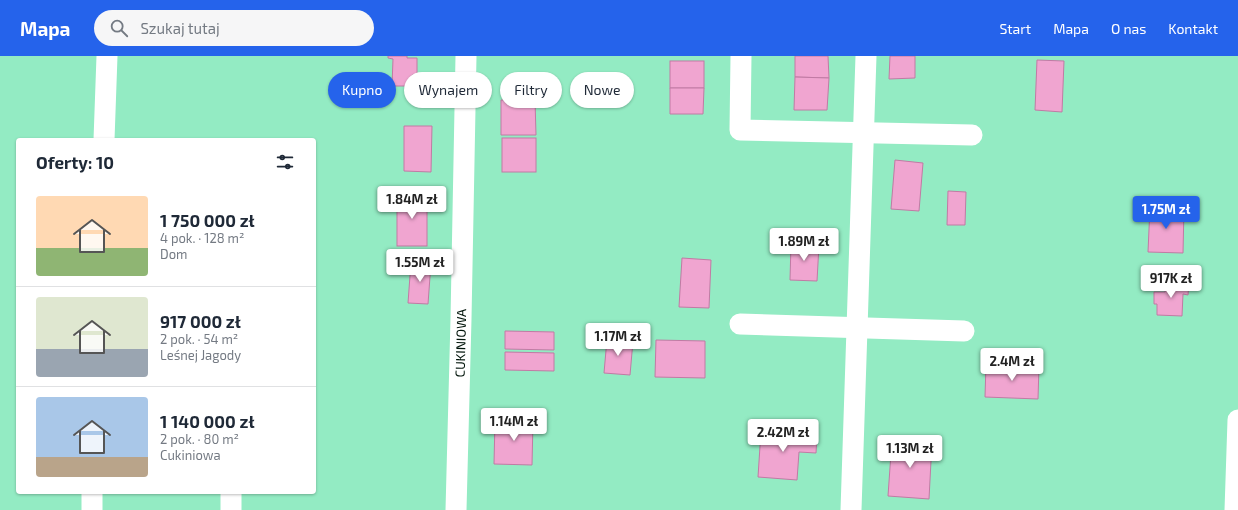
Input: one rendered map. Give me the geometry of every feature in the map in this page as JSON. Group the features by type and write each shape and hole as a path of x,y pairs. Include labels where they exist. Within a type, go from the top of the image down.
{"street":[{"path":"104,138 107,56"},
{"name":"CUKINIOWA","path":"456,510 466,56"},
{"path":"741,56 740,130 972,134"},
{"path":"851,510 866,56"},
{"path":"740,324 964,332"},
{"path":"1235,510 1238,420"},
{"path":"92,494 92,510"},
{"path":"231,494 231,510"}],"building":[{"path":"388,56 407,56 407,58 417,58 417,72 404,72 404,86 396,86 396,72 393,72 393,59 388,58"},
{"path":"795,56 828,56 829,78 795,77"},
{"path":"890,56 915,56 915,78 889,79"},
{"path":"1037,60 1064,61 1062,112 1035,110"},
{"path":"670,61 704,61 704,88 670,88"},
{"path":"795,77 829,78 827,110 794,110"},
{"path":"670,88 704,88 703,114 670,114"},
{"path":"501,108 535,108 536,135 501,135"},
{"path":"404,126 432,126 431,172 404,171"},
{"path":"502,138 536,138 536,172 502,172"},
{"path":"895,160 923,163 919,211 891,209"},
{"path":"948,191 966,192 965,225 947,225"},
{"path":"397,193 427,193 427,246 397,246"},
{"path":"1150,207 1184,208 1183,253 1148,252"},
{"path":"791,244 819,245 817,281 790,280"},
{"path":"682,258 711,260 709,308 679,307"},
{"path":"411,262 431,263 428,304 408,303"},
{"path":"1166,282 1189,282 1188,295 1183,294 1182,316 1157,315 1157,304 1154,304 1154,292 1165,292"},
{"path":"505,331 554,332 554,350 505,349"},
{"path":"607,339 633,341 630,375 604,373"},
{"path":"656,340 705,341 705,378 655,377"},
{"path":"505,352 554,353 554,371 505,370"},
{"path":"986,364 1039,366 1038,399 985,397"},
{"path":"495,420 533,421 532,465 494,464"},
{"path":"761,431 817,434 816,453 799,452 797,480 758,477"},
{"path":"892,439 932,442 929,499 888,496"}]}
